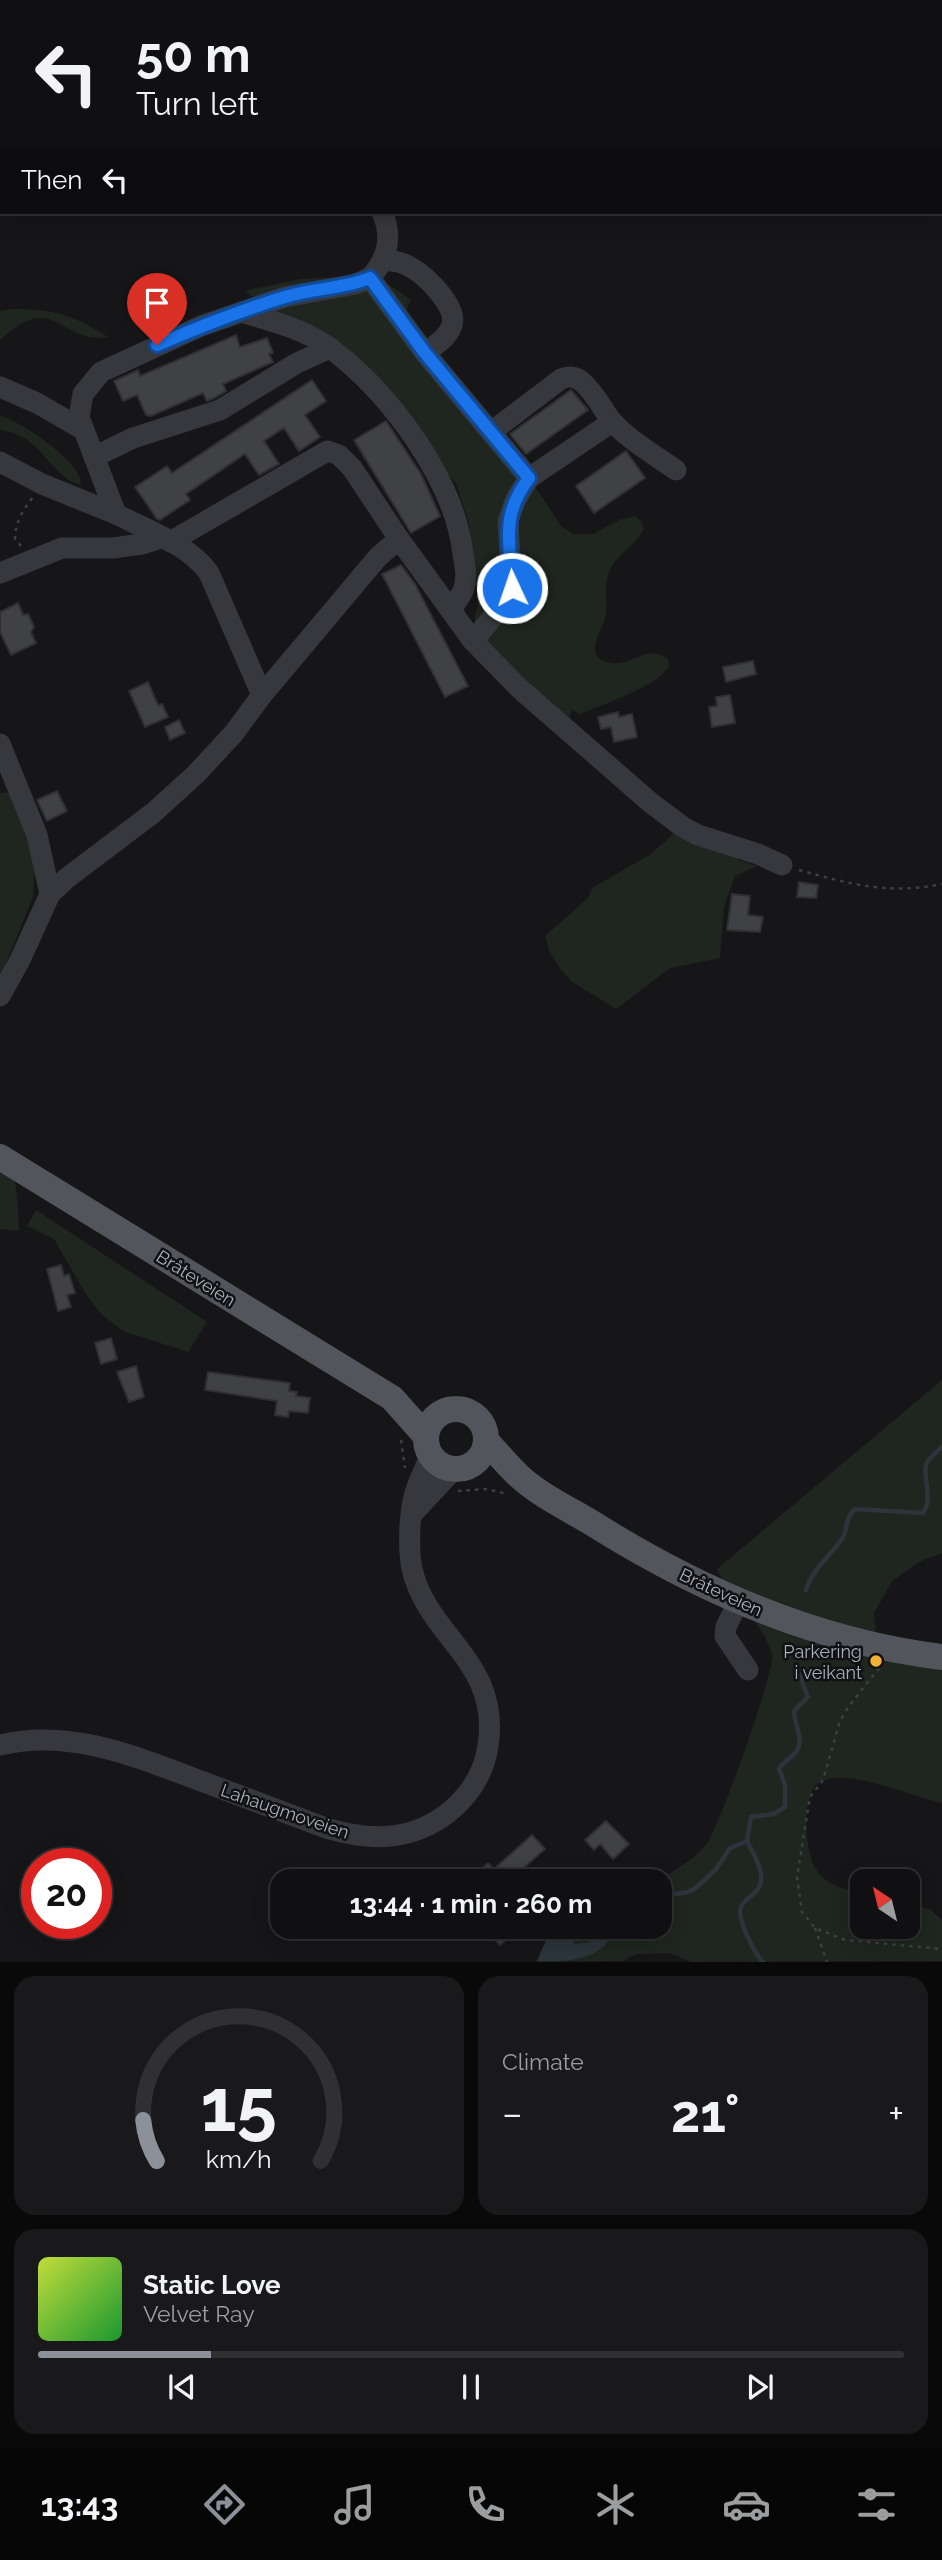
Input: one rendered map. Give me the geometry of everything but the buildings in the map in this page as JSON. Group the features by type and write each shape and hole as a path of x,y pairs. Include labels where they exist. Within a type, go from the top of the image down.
{"main road":[{"name":"Bråteveien","path":"0,1157 391,1398 441,1412"},
{"name":"Bråteveien","path":"391,1398 427,1445"},
{"path":"459,1408 476,1416 482,1423 486,1441 481,1455 462,1467 440,1465 427,1445 430,1421 441,1412 459,1408"},
{"name":"Bråteveien","path":"486,1441 520,1478 646,1555 738,1602 802,1626 884,1648 942,1657"},
{"name":"Bråteveien","path":"462,1467 520,1478"}],"street":[{"path":"116,514 82,429 79,407 83,394 101,372 201,326 241,312 285,297 356,284 370,278 385,260 389,230 384,214"},
{"path":"385,260 401,262 423,276 451,310 453,319 448,333 425,353"},
{"path":"370,278 425,353 529,478"},
{"path":"241,312 293,328 330,348 384,397 405,425 450,502 462,543 466,576 463,591 451,608"},
{"path":"93,457 133,438 220,410 297,363 330,348"},
{"path":"491,432 565,377 581,381 612,422 676,470"},
{"path":"0,387 37,402 82,429"},
{"path":"473,640 508,599 512,588 508,520 516,499 529,478 612,422"},
{"path":"0,573 62,548 113,548 166,540 328,451 340,455 352,468 399,539 473,640 519,688 667,816 698,835 758,854 782,866"},
{"path":"0,462 42,484 116,514 201,562 209,573 262,695"},
{"path":"0,996 20,960 50,894 153,813 196,774 234,733 262,695 378,556 399,539"},
{"path":"0,744 37,835 50,894"},
{"name":"Lahaugmoveien","path":"0,1745 60,1740 100,1746 326,1828 356,1836 392,1837 429,1825 449,1812 472,1787 486,1756 489,1721 478,1676 431,1609 413,1573 410,1544 415,1492 427,1445"},
{"path":"413,1513 462,1467"},
{"path":"738,1602 725,1636 748,1670"}],"path":[{"path":"24,547 15,539 18,521 42,484"},
{"path":"782,866 861,887 919,888 942,884"},
{"path":"827,1962 816,1928 802,1912 797,1877 810,1797 822,1780 840,1721 878,1672 884,1648"},
{"path":"816,1928 845,1940 942,1948"}],"shaded area":[{"path":"340,277 385,282 411,300 404,315 540,494 561,526 573,534 593,534 619,520 635,516 641,521 644,529 641,534 609,572 606,584 606,614 595,650 602,660 612,663 652,653 660,655 668,659 669,667 662,674 628,694 580,714 572,710 566,728 473,631 479,595 469,523 456,484 397,410 245,291 300,279"},
{"path":"40,310 63,315 108,337 78,334 56,322 33,319 18,326 0,340 0,311"},
{"path":"0,416 35,434 62,455 79,476 81,485 61,475 27,440 0,430"},
{"path":"16,791 36,854 33,897 0,978 0,793"},
{"path":"670,830 741,848 738,860 757,866 735,876 724,907 720,958 670,968 616,1009 571,981 549,950 545,936 588,898 592,888 651,854 673,834"},
{"path":"0,1144 6,1151 13,1172 19,1231 0,1229"},
{"path":"36,1210 207,1322 188,1352 123,1331 102,1315 87,1296 54,1239 27,1226"},
{"path":"942,1380 942,1553 921,1561 893,1580 874,1613 876,1636 942,1656 942,1803 863,1780 832,1778 820,1782 814,1788 809,1798 806,1824 809,1850 816,1869 836,1886 850,1890 850,1939 920,1939 920,1907 931,1910 942,1920 942,1961 691,1962 670,1953 636,1954 623,1961 535,1962 570,1939 672,1939 672,1872 692,1859 708,1842 746,1747 771,1666 772,1654 761,1631 730,1591 717,1569"},
{"path":"547,1939 571,1939 575,1944 590,1942 590,1939 610,1939 606,1945 589,1956 537,1961"}],"waterway":[{"path":"806,1590 817,1570 842,1539 849,1516 855,1509 923,1513 928,1496 926,1465 942,1447"},
{"path":"672,1895 696,1888 716,1869 730,1848 747,1841 751,1817 774,1814 785,1807 785,1785 779,1769 796,1752 799,1737 794,1711 808,1697 799,1674"},
{"path":"747,1841 759,1866 761,1882 743,1904 740,1912 747,1936 763,1962"}],"place":[{"name":"Parkering i veikant","path":"876,1661"}],"route":[{"path":"157,345 201,326 285,297 356,284 370,278 425,353 529,478 521,488 508,520 512,588"}]}
